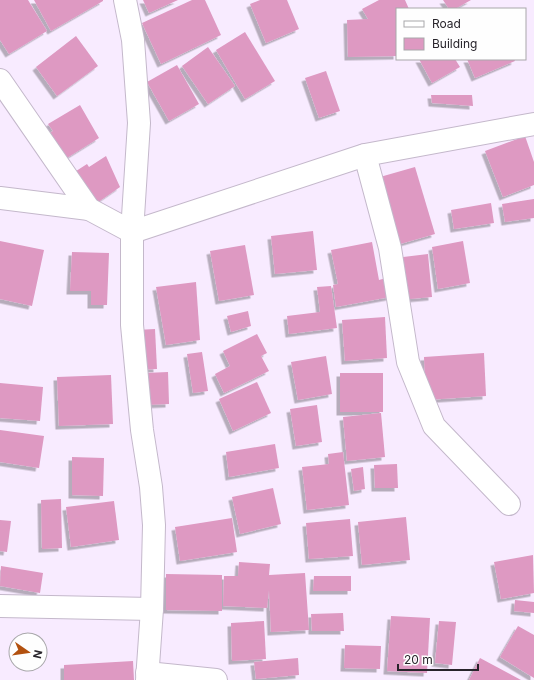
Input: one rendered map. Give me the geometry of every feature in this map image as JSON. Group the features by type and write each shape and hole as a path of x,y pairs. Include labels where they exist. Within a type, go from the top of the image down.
{"street":[{"path":"125,0 133,40 139,123 132,232 132,325 142,430 151,487 154,525 152,609 147,676 216,680"},
{"path":"0,80 88,209"},
{"path":"0,198 88,209 132,232 365,155 534,124"},
{"path":"365,155 390,248 408,362 434,426 509,504"},
{"path":"0,606 152,609"}],"building":[{"path":"0,0 28,0 47,31 9,54 0,40"},
{"path":"34,0 103,0 103,1 51,31"},
{"path":"143,0 178,0 149,13"},
{"path":"192,0 205,0 221,35 161,64 142,23"},
{"path":"260,0 287,0 299,29 266,43 250,4"},
{"path":"379,0 405,0 409,8 396,8 396,56 348,57 347,20 368,19 362,9"},
{"path":"443,0 471,0 457,8 448,8"},
{"path":"245,32 275,81 245,99 216,50"},
{"path":"76,36 98,66 57,96 36,67"},
{"path":"208,47 235,86 208,104 182,66"},
{"path":"420,60 456,60 460,67 432,83"},
{"path":"467,60 515,61 475,78"},
{"path":"177,65 199,104 169,121 147,82"},
{"path":"326,71 340,111 319,118 305,78"},
{"path":"431,95 472,95 473,106 432,103"},
{"path":"80,105 99,138 62,161 47,135 53,131 48,124"},
{"path":"525,136 534,162 534,185 503,197 485,151"},
{"path":"106,156 120,187 91,207 70,175 87,164 89,167"},
{"path":"415,167 435,234 400,244 380,177"},
{"path":"534,199 534,218 505,222 502,204"},
{"path":"491,203 494,223 454,229 451,210"},
{"path":"313,231 317,270 275,274 271,236"},
{"path":"0,241 44,250 32,306 0,299"},
{"path":"463,241 470,283 438,289 432,247"},
{"path":"372,242 379,280 386,278 390,297 336,307 333,285 338,284 331,250"},
{"path":"245,245 254,295 219,301 210,251"},
{"path":"72,252 109,253 107,305 91,305 91,291 70,291"},
{"path":"428,254 432,297 399,300 395,258"},
{"path":"196,282 200,340 166,345 156,287"},
{"path":"331,286 337,328 289,334 287,316 320,312 317,287"},
{"path":"248,311 251,326 231,332 227,316"},
{"path":"385,317 387,358 345,361 342,320"},
{"path":"155,329 157,369 137,370 136,330"},
{"path":"257,334 267,353 261,356 269,371 224,393 215,374 230,366 223,351"},
{"path":"202,352 208,391 193,393 187,354"},
{"path":"484,353 486,396 426,400 424,357"},
{"path":"326,356 332,394 298,400 291,362"},
{"path":"168,372 169,404 146,405 145,373"},
{"path":"340,373 383,373 383,412 340,412"},
{"path":"111,375 113,424 59,426 57,377"},
{"path":"257,382 271,413 233,431 219,399"},
{"path":"0,383 43,387 40,421 0,418"},
{"path":"317,405 322,442 296,446 290,409"},
{"path":"381,413 385,457 347,461 343,417"},
{"path":"0,430 44,436 39,468 0,462"},
{"path":"275,444 279,468 229,477 226,452"},
{"path":"343,452 349,505 307,510 302,467 329,464 328,454"},
{"path":"72,457 104,458 103,496 72,495"},
{"path":"397,464 398,488 375,488 374,465"},
{"path":"363,467 365,489 354,491 351,469"},
{"path":"273,488 281,524 240,534 232,497"},
{"path":"61,499 62,548 42,549 41,500"},
{"path":"114,501 119,540 71,547 66,507"},
{"path":"406,517 410,560 362,565 358,522"},
{"path":"232,518 237,552 180,561 175,527"},
{"path":"350,519 353,556 309,559 306,523"},
{"path":"0,520 11,521 7,552 0,551"},
{"path":"533,555 534,593 501,599 494,562"},
{"path":"239,562 270,564 269,575 305,573 309,630 271,632 269,590 267,608 223,606 224,576 238,576"},
{"path":"1,566 43,573 40,593 0,586"},
{"path":"166,574 222,575 222,611 166,610"},
{"path":"314,576 351,576 351,591 313,591"},
{"path":"515,600 534,602 534,613 514,611"},
{"path":"343,613 344,631 312,631 311,614"},
{"path":"391,616 430,618 427,673 387,671"},
{"path":"264,621 266,659 232,661 231,623"},
{"path":"439,621 456,622 452,665 435,663"},
{"path":"518,626 534,635 534,678 500,657"},
{"path":"345,645 381,646 380,669 344,668"},
{"path":"298,658 299,675 256,679 254,662"},
{"path":"480,658 521,680 469,680"},
{"path":"133,661 134,680 64,680 64,665"}]}
